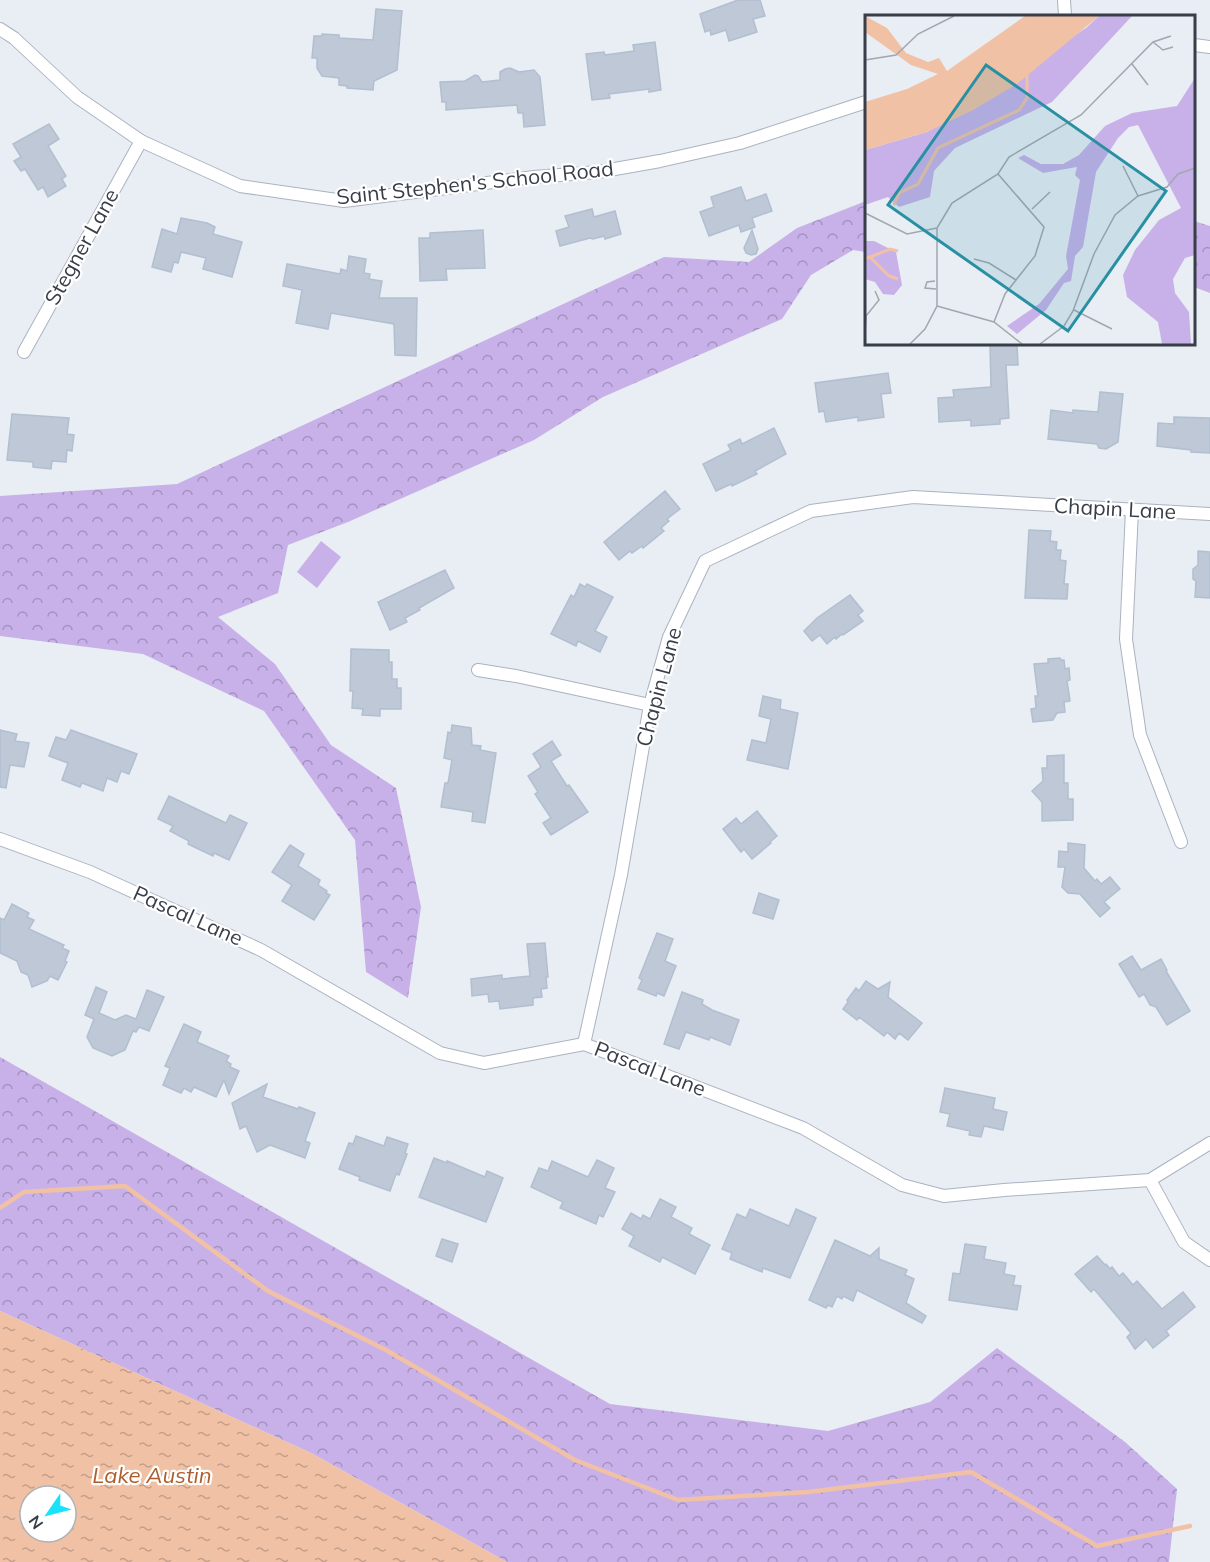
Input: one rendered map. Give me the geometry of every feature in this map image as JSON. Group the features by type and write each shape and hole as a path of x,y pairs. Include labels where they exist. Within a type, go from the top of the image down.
{"street":[{"path":"1064,0 1065,15"},
{"name":"Saint Stephen's School Road","path":"0,29 14,38 77,97 141,141 240,186 344,201 534,177 598,172 660,161 740,143 865,103"},
{"path":"1195,45 1210,46"},
{"name":"Stegner Lane","path":"24,352 141,141"},
{"name":"Chapin Lane","path":"584,1044 621,874 650,705 669,637 705,561 812,511 913,497 1210,514"},
{"path":"1132,510 1126,639 1140,735 1181,842"},
{"path":"478,670 650,705"},
{"name":"Pascal Lane","path":"0,840 90,872 261,950 440,1053 484,1063 584,1044 803,1128 902,1185 944,1196 1150,1180 1210,1143"},
{"path":"1150,1180 1184,1242 1210,1260"}],"green space":[{"path":"865,201 865,252 853,250 811,275 782,319 603,397 534,440 348,522 288,545 278,593 218,617 275,664 331,745 396,788 421,907 408,998 366,972 355,840 264,711 143,654 0,636 0,496 177,484 664,257 749,262 797,228"},
{"path":"1195,221 1210,226 1210,293 1195,287"},
{"path":"321,541 341,557 317,588 297,572"},
{"path":"0,1057 610,1404 828,1431 930,1402 997,1348 1125,1442 1177,1489 1169,1562 507,1562 311,1453 0,1311"}],"water":[{"name":"Lake Austin","path":"0,1311 311,1453 507,1562 0,1562"}],"building":[{"path":"738,0 760,0 765,16 753,19 757,32 729,41 726,30 711,35 710,30 705,32 700,14"},
{"path":"376,9 402,11 397,70 374,81 373,90 347,88 347,86 339,85 339,78 322,76 317,68 317,58 312,58 314,36 339,35 339,38 373,40"},
{"path":"655,42 661,90 649,92 649,89 609,94 610,98 592,100 586,54 604,52 605,55 634,51 633,45"},
{"path":"510,68 519,72 534,70 540,77 545,125 524,127 523,113 518,113 517,105 446,110 446,102 442,102 440,82 465,81 475,75 482,82 500,80 500,72"},
{"path":"49,124 59,139 48,146 66,176 62,179 66,186 48,197 43,187 38,190 25,169 21,171 14,161 21,157 13,144"},
{"path":"741,187 746,201 766,194 772,211 752,218 755,227 741,232 739,225 709,236 700,212 714,207 711,197"},
{"path":"592,209 594,217 615,211 621,234 605,239 604,236 590,238 560,246 556,231 569,227 565,216"},
{"path":"181,218 207,223 215,227 213,234 242,242 232,277 203,269 206,258 181,252 178,263 174,262 171,272 152,267 162,229 177,234"},
{"path":"483,230 485,268 446,269 447,280 420,281 419,238 430,238 430,233"},
{"path":"752,230 758,249 756,254 751,255 746,253 744,248"},
{"path":"349,256 366,259 364,273 370,274 369,279 382,281 379,298 417,298 416,356 395,355 394,324 331,313 328,329 296,323 302,290 283,286 287,264 340,274 341,269 347,271"},
{"path":"990,345 1017,345 1018,365 1006,365 1009,418 1000,419 1000,424 971,426 971,420 939,422 938,398 954,397 953,390 991,387"},
{"path":"888,373 891,393 881,394 884,417 858,421 858,417 826,422 824,411 819,412 815,383"},
{"path":"1100,392 1123,394 1118,442 1106,449 1099,448 1097,444 1048,439 1051,410 1073,413 1073,410 1098,412"},
{"path":"12,414 69,418 67,434 74,435 72,451 67,450 66,462 52,461 51,469 33,467 33,462 7,460"},
{"path":"1174,417 1210,418 1210,453 1157,446 1158,423 1174,424"},
{"path":"774,428 786,454 755,471 757,474 716,491 703,464 731,450 728,445 740,439 742,444"},
{"path":"665,491 680,509 667,519 669,521 661,528 664,531 643,548 642,546 632,553 630,551 619,560 604,542"},
{"path":"1029,530 1051,531 1050,541 1057,542 1056,550 1061,550 1060,560 1066,561 1064,584 1068,584 1067,599 1025,598"},
{"path":"1198,551 1210,552 1210,598 1195,597 1196,581 1193,579 1193,569 1198,565"},
{"path":"445,570 454,588 405,618 407,622 390,630 378,602"},
{"path":"580,584 585,587 587,584 613,597 595,631 607,637 600,652 578,641 576,646 551,634 571,595 574,597"},
{"path":"850,595 863,611 858,615 863,621 827,644 820,635 812,641 804,631 817,618"},
{"path":"351,649 389,650 392,679 397,679 397,688 401,688 401,709 380,709 380,716 362,715 363,709 352,708"},
{"path":"1048,659 1064,660 1065,669 1069,668 1070,680 1067,681 1070,701 1064,702 1065,712 1057,713 1053,720 1033,722 1031,709 1036,708 1035,696 1038,696 1034,664 1048,663"},
{"path":"763,696 781,700 780,709 798,713 788,769 747,760 752,740 766,743 771,719 759,716"},
{"path":"452,725 471,728 472,745 481,746 480,750 496,753 485,823 472,821 473,812 441,807 452,760 444,758 448,732 451,733"},
{"path":"0,730 17,734 15,741 29,743 24,767 10,765 6,788 0,787"},
{"path":"71,730 137,754 129,774 121,771 117,782 107,778 103,791 82,783 80,787 62,780 68,763 49,756 56,737 66,740"},
{"path":"552,741 561,755 551,761 588,812 551,835 543,823 551,818 535,794 538,792 528,776 541,767 533,754"},
{"path":"1064,755 1064,783 1068,783 1068,799 1073,799 1073,820 1042,821 1042,802 1032,791 1043,781 1042,768 1047,768 1047,756"},
{"path":"169,796 226,823 230,815 247,823 229,860 214,853 213,856 188,844 189,841 170,831 173,826 158,819"},
{"path":"757,811 777,836 752,859 744,849 741,852 723,829 736,818 741,824"},
{"path":"1068,843 1085,845 1084,868 1095,881 1097,879 1101,884 1110,877 1120,889 1104,902 1110,908 1100,917 1080,894 1068,893 1062,887 1065,867 1058,867 1059,851 1068,852"},
{"path":"290,845 304,854 298,866 320,880 318,885 330,895 314,920 282,901 292,885 272,872"},
{"path":"759,893 779,900 773,919 753,913"},
{"path":"12,904 29,913 27,917 34,920 29,929 64,945 62,948 69,951 65,961 67,962 58,980 50,976 47,981 32,987 28,975 21,972 17,961 0,953 0,918 4,920"},
{"path":"657,933 673,939 665,961 676,966 664,996 657,993 656,996 638,989 642,980 639,978"},
{"path":"545,943 547,988 541,989 542,997 533,998 533,1005 500,1009 499,1001 489,1002 488,994 472,996 471,979 502,975 502,979 530,976 527,944"},
{"path":"1132,956 1141,970 1161,959 1190,1011 1167,1025 1156,1007 1150,1005 1144,994 1139,997 1119,964"},
{"path":"866,981 878,989 890,982 888,997 922,1023 908,1040 899,1033 895,1039 887,1032 884,1036 859,1017 857,1020 843,1009 856,988 859,991"},
{"path":"96,987 107,992 99,1013 115,1020 126,1015 136,1019 147,990 164,997 149,1031 139,1027 136,1032 133,1031 125,1050 112,1056 93,1048 87,1037 94,1019 85,1015"},
{"path":"682,992 703,1000 702,1004 712,1010 739,1020 730,1045 710,1037 709,1040 686,1032 679,1049 664,1044"},
{"path":"184,1024 201,1032 197,1042 229,1056 226,1061 231,1064 230,1067 239,1071 229,1094 224,1080 216,1097 194,1087 191,1092 184,1088 181,1093 163,1085 170,1068 165,1066"},
{"path":"267,1084 263,1097 315,1113 305,1141 310,1143 305,1158 270,1145 257,1152 246,1126 240,1129 232,1103"},
{"path":"945,1088 995,1098 993,1109 1007,1112 1003,1130 984,1126 981,1137 969,1135 970,1131 947,1126 950,1114 940,1112"},
{"path":"356,1136 384,1146 387,1137 408,1144 405,1153 407,1154 399,1175 396,1174 390,1191 359,1180 360,1177 339,1169 349,1143 353,1144"},
{"path":"434,1158 485,1177 487,1171 503,1178 486,1222 419,1197"},
{"path":"597,1160 614,1168 605,1188 615,1192 603,1217 599,1215 596,1224 560,1208 563,1202 531,1187 539,1168 548,1171 552,1161 588,1177"},
{"path":"660,1199 676,1207 671,1217 692,1228 689,1234 710,1245 695,1274 662,1257 660,1262 629,1246 634,1236 622,1229 631,1213 641,1219 643,1215 650,1219"},
{"path":"750,1209 789,1226 796,1209 816,1218 790,1278 763,1268 762,1272 730,1259 732,1253 722,1249 737,1214 746,1218"},
{"path":"442,1239 458,1244 452,1262 436,1256"},
{"path":"835,1240 870,1256 879,1248 879,1259 907,1270 905,1275 914,1279 906,1303 926,1316 922,1323 857,1290 853,1301 837,1296 832,1307 828,1305 826,1308 809,1300"},
{"path":"965,1244 986,1247 984,1259 1006,1263 1004,1274 1015,1276 1013,1285 1021,1286 1017,1310 949,1300 953,1273 960,1274"},
{"path":"1097,1256 1110,1269 1112,1267 1119,1276 1123,1273 1133,1285 1137,1281 1162,1309 1183,1292 1195,1307 1166,1331 1169,1335 1153,1348 1146,1339 1135,1349 1127,1337 1131,1333 1094,1289 1091,1292 1075,1274"}],"waterway":[{"path":"0,1208 24,1192 125,1186 268,1291 386,1350 575,1460 678,1500 808,1492 971,1472 1097,1546 1190,1526"}]}
